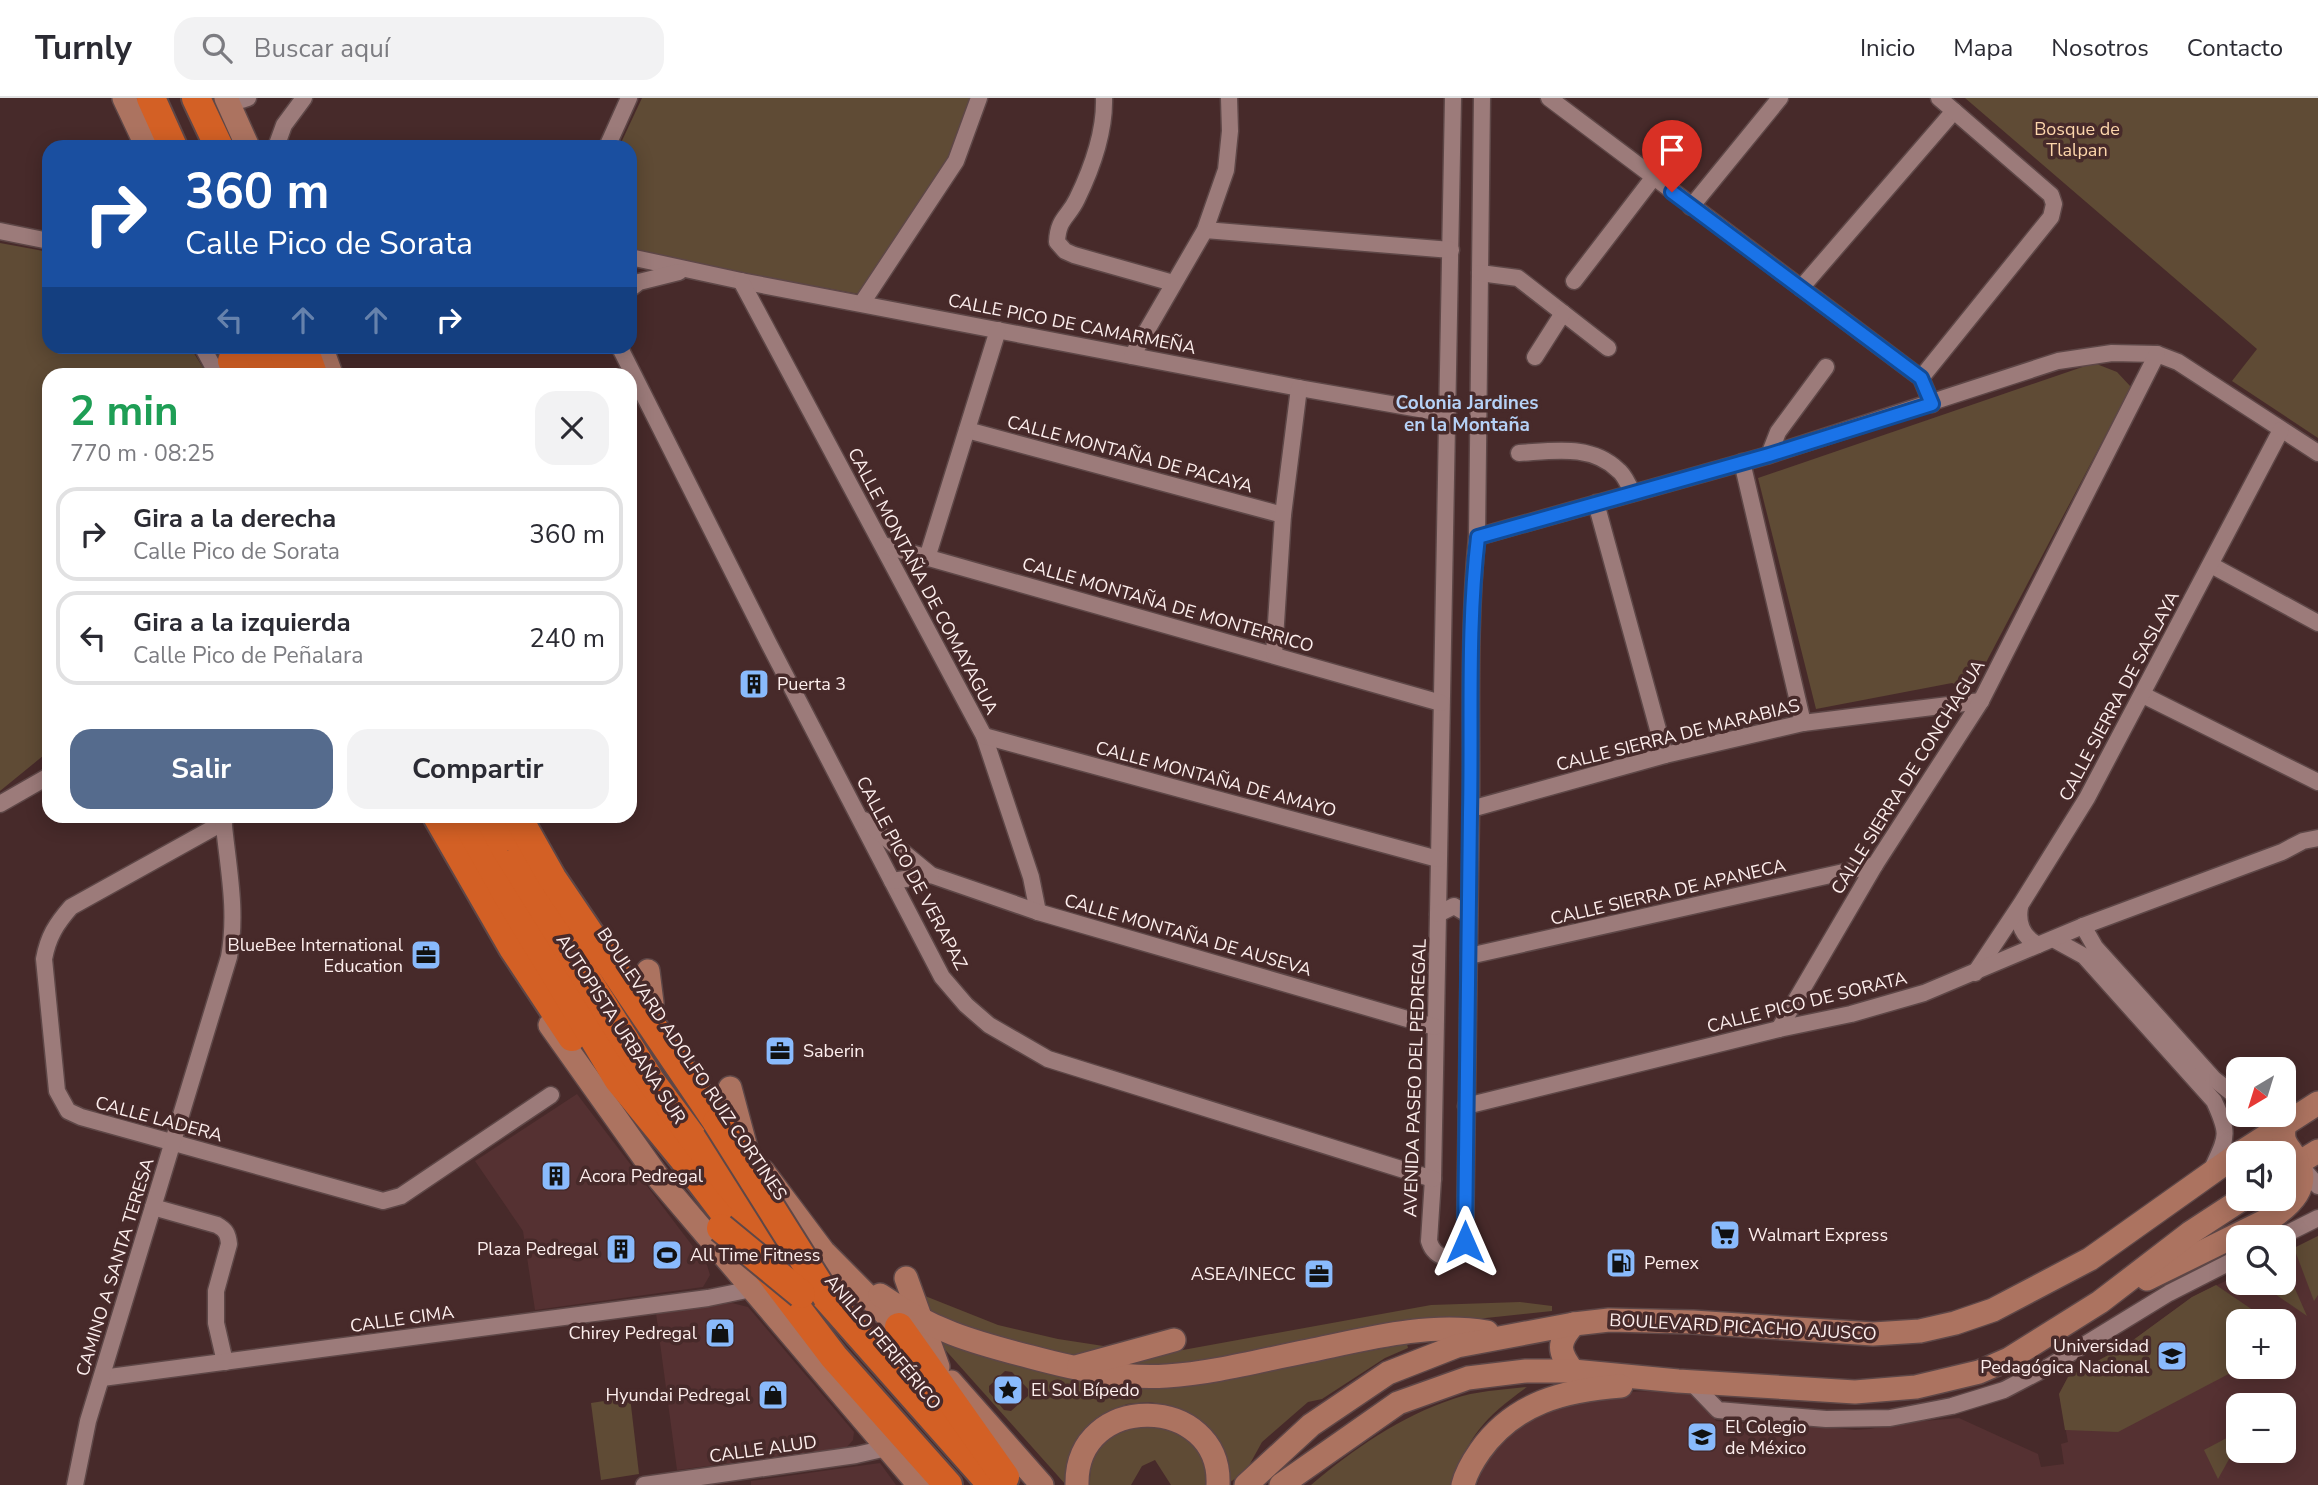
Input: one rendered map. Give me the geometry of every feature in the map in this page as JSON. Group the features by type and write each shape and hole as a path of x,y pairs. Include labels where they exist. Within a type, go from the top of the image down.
{"highway":[{"path":"151,98 170,140"},
{"path":"164,98 184,140"},
{"path":"183,98 203,140"},
{"path":"196,98 216,140"},
{"path":"441,823 513,948 584,1054 670,1167 720,1228 814,1296"},
{"path":"467,823 618,1079 677,1150 834,1357 948,1485"},
{"name":"AUTOPISTA URBANA SUR","path":"477,823 622,1065 718,1194 992,1485"},
{"name":"AUTOPISTA URBANA SUR","path":"492,823 650,1080 713,1166 770,1234 814,1296 967,1485"},
{"path":"525,823 552,878 717,1122 814,1296"},
{"name":"ANILLO PERIFÉRICO","path":"526,823 622,1012 700,1125 875,1333 1008,1485"},
{"path":"910,1324 1008,1485"}],"main road":[{"path":"124,98 144,140"},
{"path":"226,98 245,140"},
{"path":"427,823 512,969 660,1180 914,1481"},
{"name":"BOULEVARD ADOLFO RUIZ CORTINES","path":"527,823 652,1003 711,1098 776,1192 823,1251 910,1324 938,1367 1042,1485"},
{"path":"648,971 652,1003"},
{"path":"730,1087 746,1148"},
{"name":"BOULEVARD PICACHO AJUSCO","path":"2296,1113 2317,1106"},
{"name":"BOULEVARD PICACHO AJUSCO","path":"2253,1141 2268,1127"},
{"path":"2100,1302 2273,1217 2290,1205 2299,1192 2300,1162 2285,1145 2280,1127"},
{"name":"BOULEVARD PICACHO AJUSCO","path":"1245,1485 1311,1425 1388,1373 1457,1346 1609,1320 1873,1334 1920,1331 1955,1323 1993,1310 2090,1259 2226,1163"},
{"path":"1281,1485 1398,1403 1468,1378 1526,1371 1573,1371 1855,1392 1916,1387 1979,1372 2009,1359 2100,1302 2190,1233 2226,1209"},
{"path":"906,1278 910,1324 1073,1368 1120,1376 1181,1375 1389,1335 1465,1329 1507,1336"},
{"path":"1573,1371 1561,1348 1563,1338 1574,1324"},
{"path":"1073,1368 1174,1340"},
{"path":"1463,1485 1474,1460 1493,1433 1519,1412 1559,1396 1599,1388 1685,1381"},
{"path":"1077,1485 1079,1463 1087,1446 1097,1435 1121,1419 1148,1414 1178,1421 1202,1438 1214,1457 1219,1485"}],"street":[{"path":"232,98 248,98"},
{"path":"279,140 284,125 304,98"},
{"path":"610,140 629,98"},
{"path":"862,303 956,161 979,98"},
{"path":"1104,98 1096,154 1076,202 1059,223 1057,242 1065,251 1074,255 1173,283"},
{"path":"1132,356 1205,230 1226,170 1230,98"},
{"name":"AVENIDA PASEO DEL PEDREGAL","path":"1453,98 1433,1179 1429,1241 1442,1257 1452,1257 1461,1251 1465,1242 1471,624 1472,585 1478,537 1482,98"},
{"path":"1549,98 1571,104 1653,178 1921,378 1932,404"},
{"path":"1691,207 1780,98"},
{"path":"1921,378 2051,217 2054,209 2051,195 1939,98"},
{"path":"1801,288 1954,111"},
{"path":"1574,281 1653,178"},
{"path":"1452,184 1463,195 1470,196 1481,186"},
{"path":"1451,216 1465,210 1474,213 1481,220"},
{"path":"1205,230 1451,250"},
{"path":"0,232 42,240"},
{"name":"CALLE PICO DE CAMARMEÑA","path":"637,259 688,271 1448,414"},
{"name":"CALLE PICO DE CAMARMEÑA","path":"637,284 688,271"},
{"path":"1480,273 1518,278 1608,348"},
{"name":"CALLE MONTAÑA DE COMAYAGUA","path":"741,281 984,736 1031,877 1038,912"},
{"path":"1535,356 1563,313"},
{"path":"927,558 998,330"},
{"path":"1478,537 1769,455 2058,361 2112,353 2157,354 2178,362 2318,453"},
{"path":"217,354 234,363"},
{"name":"CALLE SIERRA DE CONCHAGUA","path":"1779,1029 1875,865 1981,701 2157,354"},
{"path":"1769,455 1778,432 1826,367"},
{"name":"CALLE PICO DE VERAPAZ","path":"637,380 768,642 942,977 966,1005 989,1024 1048,1059 1433,1179"},
{"path":"1274,654 1283,516 1299,388"},
{"name":"CALLE MONTAÑA DE PACAYA","path":"967,430 1283,516"},
{"name":"CALLE SIERRA DE SASLAYA","path":"1975,973 2087,798 2281,430"},
{"path":"1519,453 1572,450 1598,455 1620,471 1633,493"},
{"path":"1742,462 1803,723"},
{"path":"1596,503 1665,755"},
{"name":"CALLE MONTAÑA DE MONTERRICO","path":"883,545 1441,703"},
{"path":"2211,565 2318,623"},
{"path":"1444,587 1448,594 1457,599 1465,596 1472,585"},
{"path":"1443,622 1447,617 1460,614 1471,624"},
{"path":"2143,695 2318,782"},
{"name":"CALLE SIERRA DE MARABIAS","path":"1471,809 1665,755 1803,723 1981,701"},
{"name":"CALLE MONTAÑA DE AMAYO","path":"984,736 1438,859"},
{"path":"0,804 42,780"},
{"name":"CALLE MONTAÑA DE AUSEVA","path":"859,817 932,875 1038,912 1435,1027"},
{"name":"CALLE LADERA","path":"216,823 71,907 48,938 44,959 57,1091 68,1111 81,1117 376,1199 392,1200 551,1095"},
{"name":"CAMINO A SANTA TERESA","path":"75,1485 82,1443 232,942 234,904 224,823"},
{"name":"CALLE PICO DE SORATA","path":"1466,1106 1779,1029 1851,1014 1924,993 2083,926 2282,852 2311,839 2318,824"},
{"name":"CALLE SIERRA DE APANECA","path":"1469,956 1875,865"},
{"name":"CALLE MONTAÑA DE AUSEVA","path":"892,881 932,875"},
{"path":"1438,890 1453,897 1469,889"},
{"path":"2021,904 2021,928 2028,938 2084,956 2214,1101 2226,1136 2210,1173"},
{"path":"1438,914 1454,906 1469,915"},
{"path":"2083,926 2095,947 2214,1079 2226,1088"},
{"path":"2300,1162 2318,1186"},
{"path":"153,1207 217,1225 225,1229 229,1237 216,1291 216,1323 225,1362"},
{"path":"2296,1229 2318,1219"},
{"path":"1685,1381 1718,1410 1839,1419 1890,1418 1952,1406 2004,1390 2048,1367 2168,1293 2226,1264"},
{"name":"CALLE CIMA","path":"102,1378 708,1298 752,1289"},
{"name":"CALLE ALUD","path":"644,1485 856,1455 887,1448"}],"shaded area":[{"path":"577,1094 707,1265 710,1275 703,1287 535,1310 523,1231 475,1161"},
{"path":"2318,1236 2318,1485 1477,1485 1487,1458 1512,1430 1559,1408 1604,1393 1652,1391 1701,1394 1716,1421 1784,1428 1788,1423 1855,1430 1959,1418 2038,1454 2041,1467 2064,1464 2061,1444 2068,1442 2059,1394 2068,1377 2125,1346 2192,1297 2226,1281 2226,1295 2296,1295 2296,1247"},
{"path":"732,1303 748,1307 854,1432 853,1440 846,1448 677,1470 656,1313"},
{"path":"880,1463 896,1485 751,1485 751,1481"}],"green space":[{"path":"642,98 970,98 948,157 859,294 637,254 637,140 622,140"},
{"name":"Bosque de Tlalpan","path":"1965,98 2318,98 2318,438 2232,381 2257,349"},
{"path":"0,243 42,251 42,354 194,354 203,368 42,368 42,757 0,791"},
{"path":"2094,363 2117,372 2131,387 1971,691 1952,683 1816,709 1758,478"},
{"path":"2318,1236 2318,1295 2314,1301 2296,1253 2296,1247"},
{"path":"2216,1285 2226,1292 2226,1295 2231,1295 2251,1309 2226,1309 2226,1375 2118,1432 2065,1430 2059,1394 2068,1377 2125,1346 2192,1297"},
{"path":"2296,1291 2307,1316 2276,1295 2296,1295"},
{"path":"915,1292 998,1325 1058,1339 1123,1349 1076,1361 965,1328 920,1310"},
{"path":"1520,1302 1552,1306 1552,1311 1401,1327 1178,1367 1095,1366 1431,1305"},
{"path":"932,1335 1201,1382 1407,1344 1408,1348 1385,1358 1322,1399 1308,1402 1262,1442 1246,1471 1226,1485 1194,1418 1172,1406 1149,1402 1127,1404 1107,1412 1090,1426 1069,1485 1066,1485","holes":["1005,1371 1012,1372 1028,1389 1028,1396 1011,1411 1004,1410 989,1392 989,1386"]},
{"path":"1527,1387 1500,1408 1480,1429 1464,1453 1451,1485 1311,1485 1360,1447 1396,1424 1434,1406 1462,1396"},
{"path":"630,1397 639,1474 601,1480 591,1403"},
{"path":"1133,1420 1187,1433 1207,1463 1208,1485 1171,1485 1155,1460 1142,1466 1131,1485 1090,1485 1092,1460 1100,1445"},
{"path":"2226,1438 2227,1463 2218,1479 2204,1450"}],"place":[{"name":"Puerta 3","path":"754,684"},
{"name":"BlueBee International Education","path":"426,955"},
{"name":"Saberin","path":"780,1051"},
{"name":"Acora Pedregal","path":"556,1176"},
{"name":"Walmart Express","path":"1725,1235"},
{"name":"Plaza Pedregal","path":"621,1249"},
{"name":"All Time Fitness","path":"667,1255"},
{"name":"Pemex","path":"1621,1263"},
{"name":"ASEA/INECC","path":"1319,1274"},
{"name":"Chirey Pedregal","path":"720,1333"},
{"name":"Universidad Pedagógica Nacional","path":"2172,1356"},
{"name":"El Sol Bípedo","path":"1008,1390"},
{"name":"Hyundai Pedregal","path":"773,1395"},
{"name":"El Colegio de México","path":"1702,1437"}],"district":[{"name":"Colonia Jardines en la Montaña","path":"1467,413"}],"route":[{"path":"1465,1242 1471,809 1470,664 1472,585 1478,537 1769,455 1932,404 1921,378 1672,192"}]}
